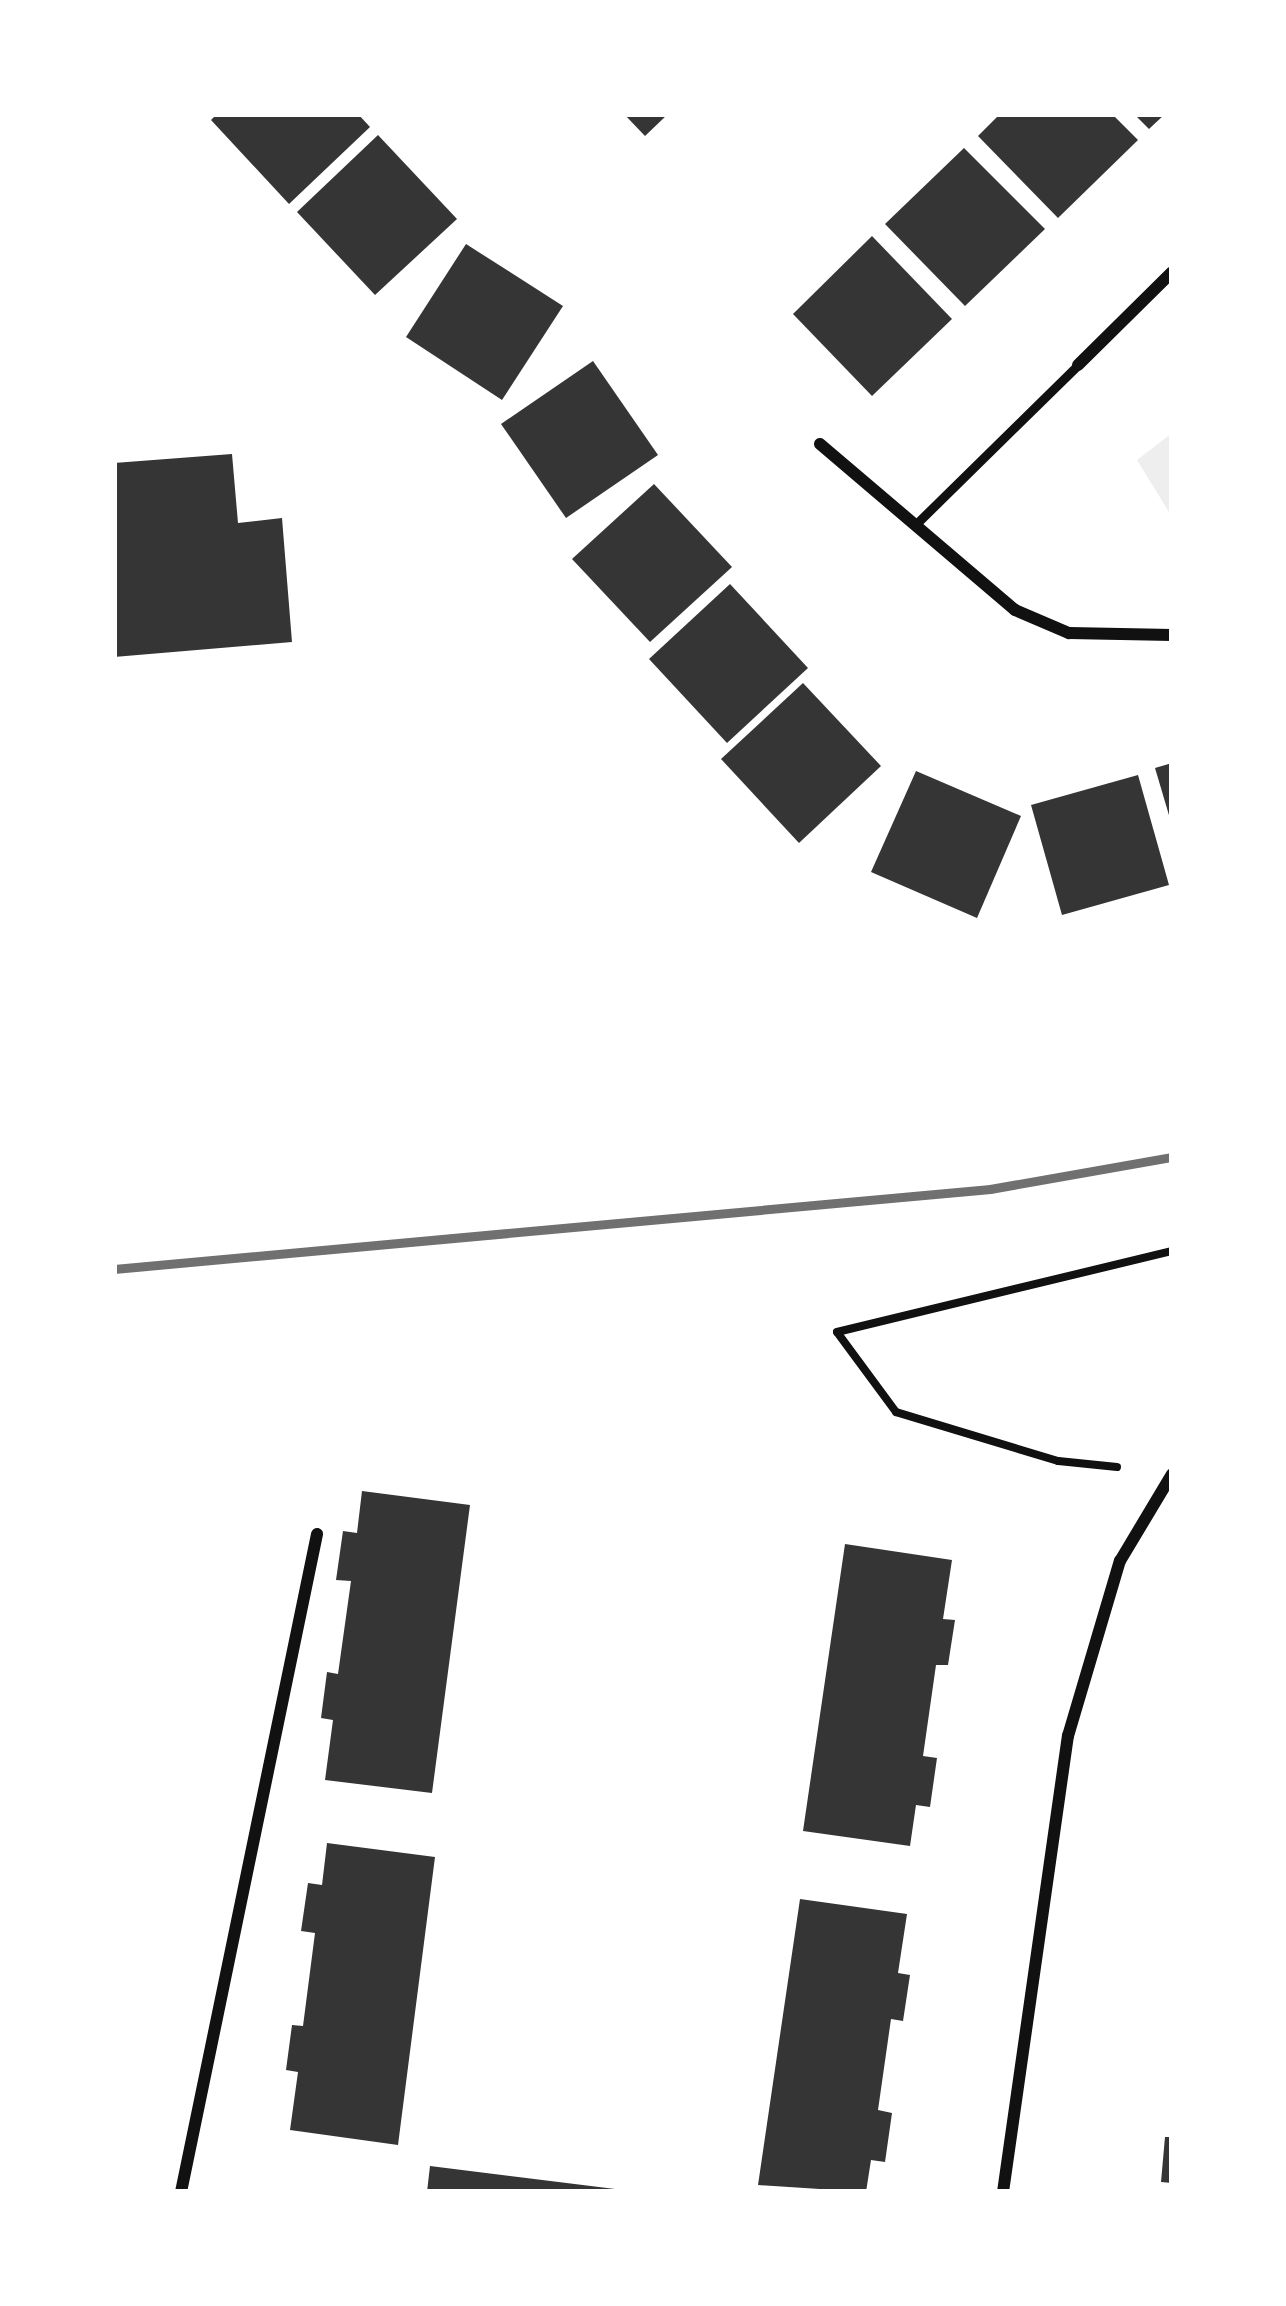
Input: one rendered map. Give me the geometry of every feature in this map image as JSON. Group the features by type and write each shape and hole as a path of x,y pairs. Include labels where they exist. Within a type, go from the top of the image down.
{"street":[{"path":"1078,365 1172,272"},
{"path":"820,444 1015,610 1069,633 1172,635"},
{"path":"1003,2192 1067,1736 1120,1562 1172,1474"},
{"path":"181,2192 317,1534"}],"lane":[{"path":"915,525 1078,365"}],"path":[{"path":"1126,1468 1058,1461 896,1412 837,1332 1172,1251"}],"shaded area":[{"path":"1172,433 1172,517 1137,460"}],"building":[{"path":"217,114 358,114 370,127 289,204 211,120"},
{"path":"624,114 668,114 645,136"},
{"path":"1000,114 1112,114 1138,140 1058,218 978,136"},
{"path":"1134,114 1165,114 1149,129"},
{"path":"378,135 457,219 375,295 297,212"},
{"path":"964,148 1045,229 965,306 885,224"},
{"path":"872,236 952,319 872,396 793,314"},
{"path":"466,244 563,306 502,400 406,337"},
{"path":"593,361 658,455 566,518 501,424"},
{"path":"232,454 238,523 282,518 292,642 114,657 114,463"},
{"path":"654,484 732,567 650,642 572,559"},
{"path":"730,584 808,668 727,743 649,659"},
{"path":"803,683 881,766 799,843 721,759"},
{"path":"1172,763 1172,821 1171,822 1155,768"},
{"path":"916,771 1021,816 977,918 871,872"},
{"path":"1138,775 1169,885 1062,915 1031,805"},
{"path":"362,1491 470,1505 432,1793 325,1780 333,1720 321,1718 327,1672 338,1674 351,1581 336,1580 343,1531 357,1533"},
{"path":"845,1544 952,1560 943,1619 955,1620 948,1665 936,1665 923,1756 937,1758 930,1807 916,1805 910,1846 803,1831"},
{"path":"327,1843 435,1857 398,2145 290,2130 298,2072 286,2070 292,2025 303,2026 315,1933 301,1931 308,1883 322,1885"},
{"path":"800,1899 907,1914 898,1973 910,1975 903,2021 891,2019 878,2110 892,2113 885,2162 871,2160 866,2192 758,2185"},
{"path":"1165,2137 1172,2137 1172,2183 1161,2182"},
{"path":"430,2166 615,2189 615,2192 427,2192"}],"railway":[{"path":"114,1269 990,1189 1172,1157"}]}
